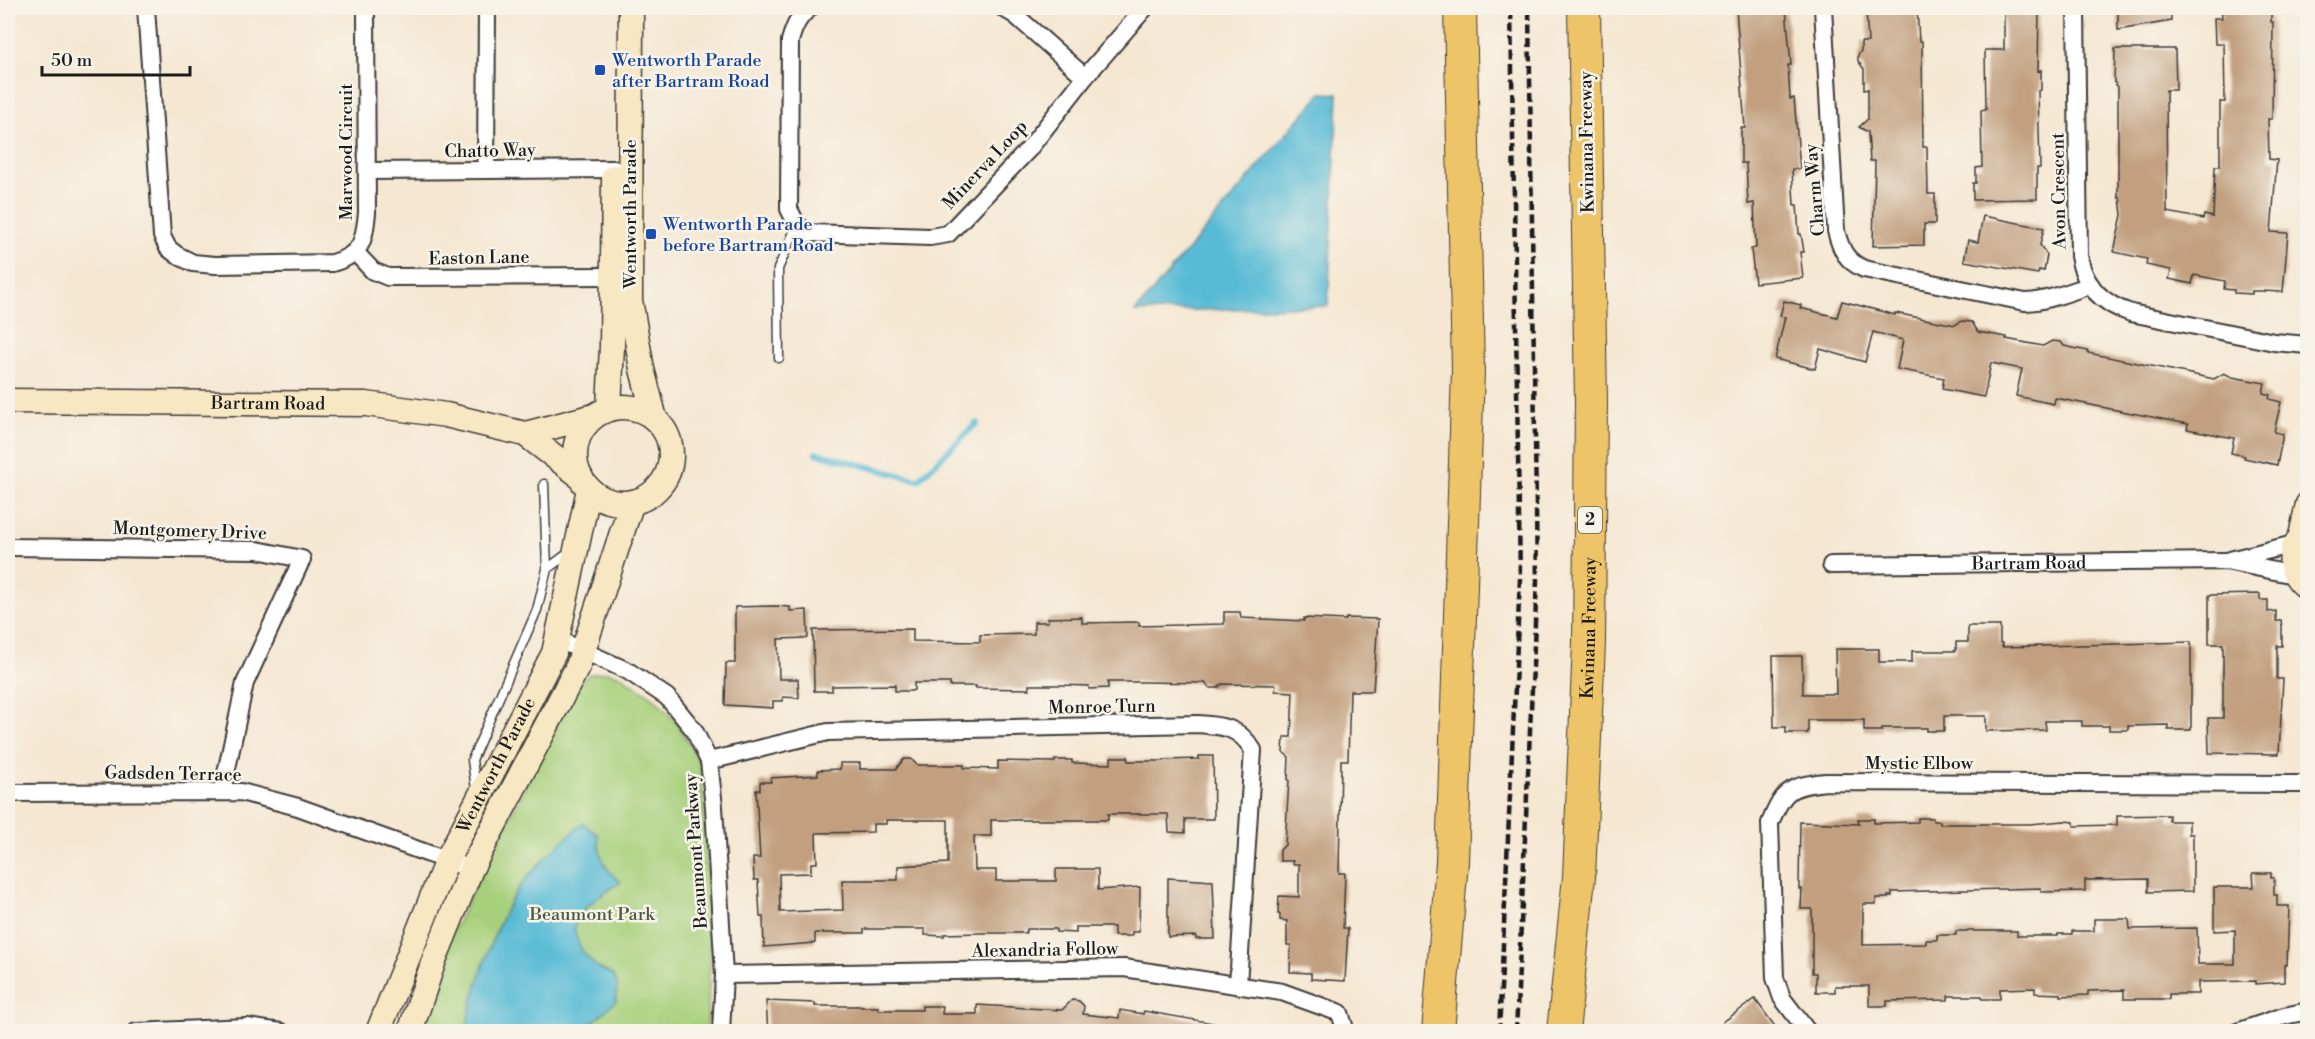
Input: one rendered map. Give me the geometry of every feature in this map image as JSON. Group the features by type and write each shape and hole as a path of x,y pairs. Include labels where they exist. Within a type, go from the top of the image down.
{"highway":[{"path":"1438,1032 1452,862 1468,370 1460,8"},
{"name":"Kwinana Freeway","path":"1563,1032 1579,877 1589,643 1591,400 1584,8"}],"street":[{"path":"146,8 159,220 162,236 168,248 193,263 215,265 332,263 344,260 355,252"},
{"name":"Marwood Circuit","path":"355,252 361,245 365,234 367,213 366,8"},
{"path":"486,170 487,8"},
{"name":"Wentworth Parade","path":"378,1032 447,860 477,798 554,653 577,546 584,482 575,460 576,444 583,428 601,412 613,276 615,8"},
{"name":"Wentworth Parade","path":"410,1032 434,960 471,869 578,666 632,502 654,492 668,473 671,462 669,438 655,419 642,369 630,300 631,8"},
{"path":"1003,8 1015,15 1085,77"},
{"name":"Minerva Loop","path":"796,225 809,233 930,237 948,234 1028,150 1085,77 1144,8"},
{"name":"Charm Way","path":"1823,8 1836,231 1839,245 1849,261 1864,269 2025,302 2036,302 2091,285"},
{"name":"Avon Crescent","path":"2076,8 2079,256 2081,270 2091,285 2101,298 2113,307 2131,313 2274,342 2307,345"},
{"path":"796,225 789,209 790,41 802,10"},
{"name":"Chatto Way","path":"367,171 614,169"},
{"name":"Easton Lane","path":"355,252 373,271 388,277 613,276"},
{"name":"Bartram Road","path":"8,401 366,404 446,415 525,434 584,482"},
{"path":"601,412 625,406 641,410 655,419"},
{"name":"Bartram Road","path":"525,434 601,412"},
{"path":"584,482 609,500 632,502"},
{"path":"2301,582 2290,565 2291,555 2301,538 2307,504"},
{"name":"Bartram Road","path":"2226,561 2301,538"},
{"name":"Montgomery Drive","path":"8,547 257,550 302,559 245,683 222,792"},
{"name":"Bartram Road","path":"1831,565 2226,561 2301,582"},
{"name":"Beaumont Parkway","path":"557,639 628,671 667,697 694,730 709,761 724,975 721,1032"},
{"name":"Monroe Turn","path":"709,761 828,732 1198,724 1223,726 1244,736 1253,750 1238,985"},
{"name":"Mystic Elbow","path":"1808,1032 1782,998 1775,978 1770,823 1779,800 1797,786 1826,782 2307,784"},
{"name":"Gadsden Terrace","path":"8,794 241,792 298,807 471,869"},
{"name":"Alexandria Follow","path":"724,975 1124,968 1282,992 1340,1013 1347,1032"},
{"path":"2237,1032 2284,1016 2307,1011"},
{"path":"135,1032 247,1028 281,1032"}],"lane":[{"path":"779,358 778,269 796,225"},
{"path":"477,798 472,760 537,610 547,569 544,484"},
{"path":"547,569 577,546"}],"green space":[{"name":"Beaumont Park","path":"607,672 621,676 654,698 677,723 701,765 710,965 707,1031 421,1032 449,939 576,685 590,674"}],"water":[{"path":"1321,93 1338,94 1328,306 1135,312"},
{"path":"583,823 598,835 604,861 610,872 621,882 584,909 577,920 575,933 588,958 597,967 613,975 617,984 616,1001 592,1023 589,1031 466,1031 484,962 505,911 536,867"}],"building":[{"path":"1736,8 1786,8 1791,65 1788,65 1790,99 1794,98 1800,169 1792,169 1794,205 1797,205 1799,234 1801,234 1804,252 1800,252 1803,278 1755,283 1751,249 1756,248 1754,203 1748,204 1746,163 1741,163 1741,128 1745,128"},
{"path":"1866,8 1917,8 1919,41 1922,41 1923,147 1927,147 1928,194 1935,194 1935,224 1924,224 1924,245 1873,246 1875,161 1870,161 1868,132 1859,127 1868,119 1868,89 1864,90 1864,69 1858,61 1861,42 1868,42"},
{"path":"2004,8 2039,8 2038,71 2041,70 2041,90 2038,91 2040,168 2037,168 2037,199 1973,200 1976,168 1982,167 1981,110 1986,109 1985,50 2004,50"},
{"path":"2118,8 2171,8 2171,21 2118,30"},
{"path":"2221,8 2271,8 2271,22 2273,22 2272,119 2268,119 2269,159 2277,160 2271,232 2288,233 2283,292 2234,293 2234,290 2224,289 2225,281 2194,275 2192,284 2169,279 2171,270 2146,265 2147,259 2114,252 2122,215 2118,197 2118,87 2114,82 2115,49 2175,49 2176,90 2166,90 2167,212 2203,219 2204,215 2213,217 2215,166 2220,166 2220,102 2225,102 2224,44 2215,44 2214,18 2222,18"},
{"path":"1983,216 2044,228 2040,245 2047,255 2044,271 2039,270 2038,274 1964,261 1968,240 1978,242"},
{"path":"1784,301 1801,305 1800,308 1837,317 1842,301 1895,315 1895,313 1955,325 1962,321 1972,322 1978,332 2007,337 2006,339 2043,346 2052,341 2061,342 2064,346 2088,351 2088,353 2214,379 2224,373 2232,377 2265,383 2263,393 2270,395 2269,399 2281,402 2274,432 2283,434 2277,465 2231,453 2234,438 2187,429 2188,424 2055,398 2054,404 2016,396 2022,369 1991,363 1984,397 1942,389 1944,378 1897,369 1903,340 1873,332 1865,362 1820,349 1815,369 1775,359 1785,317 1780,316"},
{"path":"2260,594 2260,600 2268,600 2268,612 2276,611 2276,621 2281,621 2282,627 2282,646 2277,646 2277,679 2283,679 2279,754 2209,753 2208,718 2223,718 2223,644 2209,644 2209,595"},
{"path":"735,607 790,607 790,611 807,610 808,638 778,639 779,679 798,679 799,698 783,697 783,701 773,701 773,708 725,705 726,663 735,663"},
{"path":"1224,612 1240,612 1241,618 1304,621 1304,618 1378,619 1373,691 1350,691 1348,760 1341,760 1339,873 1345,873 1343,928 1348,928 1345,981 1311,979 1311,973 1290,972 1291,945 1287,945 1287,921 1280,920 1280,914 1278,914 1279,896 1299,897 1299,864 1293,864 1293,861 1280,861 1280,850 1285,845 1289,780 1289,757 1283,752 1284,737 1291,737 1293,692 1275,691 1276,685 1222,684 1218,688 1210,688 1205,683 1144,682 1108,682 1108,688 1089,689 1089,686 1060,685 1029,685 1029,689 976,688 976,686 950,686 950,683 914,683 914,690 911,691 895,691 895,685 832,686 832,691 814,691 813,630 913,629 913,641 980,642 980,635 1034,634 1034,622 1048,622 1048,618 1082,617 1082,623 1139,622 1139,626 1224,624"},
{"path":"1968,626 2000,626 2002,647 2191,642 2191,730 2168,730 2168,725 2128,726 2128,730 2109,730 2109,726 2082,726 2082,721 2045,721 2046,730 1986,731 1986,716 1944,716 1944,731 1927,731 1927,728 1882,728 1882,731 1864,731 1864,720 1808,720 1808,733 1786,733 1786,727 1774,727 1773,656 1802,656 1803,694 1836,694 1835,649 1879,649 1879,662 1912,662 1912,651 1956,651 1956,642 1968,642"},
{"path":"1199,756 1213,756 1214,819 1185,819 1185,833 1169,832 1168,814 1108,814 1108,820 991,820 991,836 974,836 975,870 996,870 996,881 1056,881 1056,869 1098,869 1098,890 1140,887 1139,932 1132,932 1132,936 1114,936 1114,927 1076,927 1076,933 1056,932 1056,929 1027,929 1026,933 944,934 944,936 925,935 925,929 864,929 864,933 815,933 815,943 764,947 763,917 760,917 758,880 754,880 753,858 760,858 756,790 760,790 760,782 771,782 770,778 818,775 818,770 840,769 840,763 860,763 860,769 896,769 904,759 911,759 917,765 964,765 964,768 998,769 998,761 1072,760 1072,763 1111,764 1111,757 1128,757 1128,761 1199,759","holes":["886,820 948,820 948,863 898,866 898,880 842,880 843,910 780,912 779,874 811,873 811,863 817,863 816,833 873,832 873,824 886,824"]},
{"path":"2169,815 2169,821 2189,821 2189,834 2193,834 2193,891 2148,892 2148,879 2085,880 2085,891 2041,892 2041,888 1892,892 1892,896 1888,898 1876,898 1876,904 1863,904 1863,945 1926,944 1926,940 1937,940 1937,935 1956,935 1956,931 2017,931 2017,936 2058,936 2058,934 2072,934 2072,931 2094,931 2094,919 2129,919 2130,929 2197,928 2198,964 2235,964 2235,930 2214,931 2214,887 2254,887 2253,873 2271,873 2271,878 2274,878 2274,895 2277,895 2277,906 2289,906 2287,965 2284,965 2284,982 2255,984 2255,981 2198,982 2198,994 2169,994 2169,999 2124,999 2124,990 2088,991 2088,995 2061,996 2061,994 2035,993 2035,988 2000,989 2000,999 1982,999 1982,996 1948,996 1948,1000 1887,1001 1887,1006 1869,1006 1869,986 1835,986 1835,992 1816,992 1816,973 1812,973 1812,909 1801,909 1802,889 1799,889 1800,822 1859,824 1858,819 1874,819 1874,823 1918,822 1918,818 1933,818 1933,821 1940,821 1940,824 2029,824 2064,821 2074,822 2074,826 2117,825 2117,816"},
{"path":"1168,878 1213,881 1215,939 1196,939 1196,936 1168,937"},
{"path":"1755,999 1779,1032 1730,1032 1723,1022"},
{"path":"1072,1000 1079,1001 1084,1006 1083,1014 1119,1018 1120,1010 1143,1014 1144,1011 1213,1023 1212,1032 768,1032 766,1001 815,1003 815,1006 878,1007 878,1010 922,1010 922,1006 943,1006 942,1014 977,1014 977,1005 1062,1010"}],"waterway":[{"path":"816,453 918,480 977,423"}],"railway":[{"path":"1499,1032 1520,579 1511,8"},
{"path":"1516,1032 1537,580 1529,8"}],"place":[{"name":"Wentworth Parade after Bartram Road","path":"600,70"},
{"name":"Wentworth Parade before Bartram Road","path":"651,234"}]}
